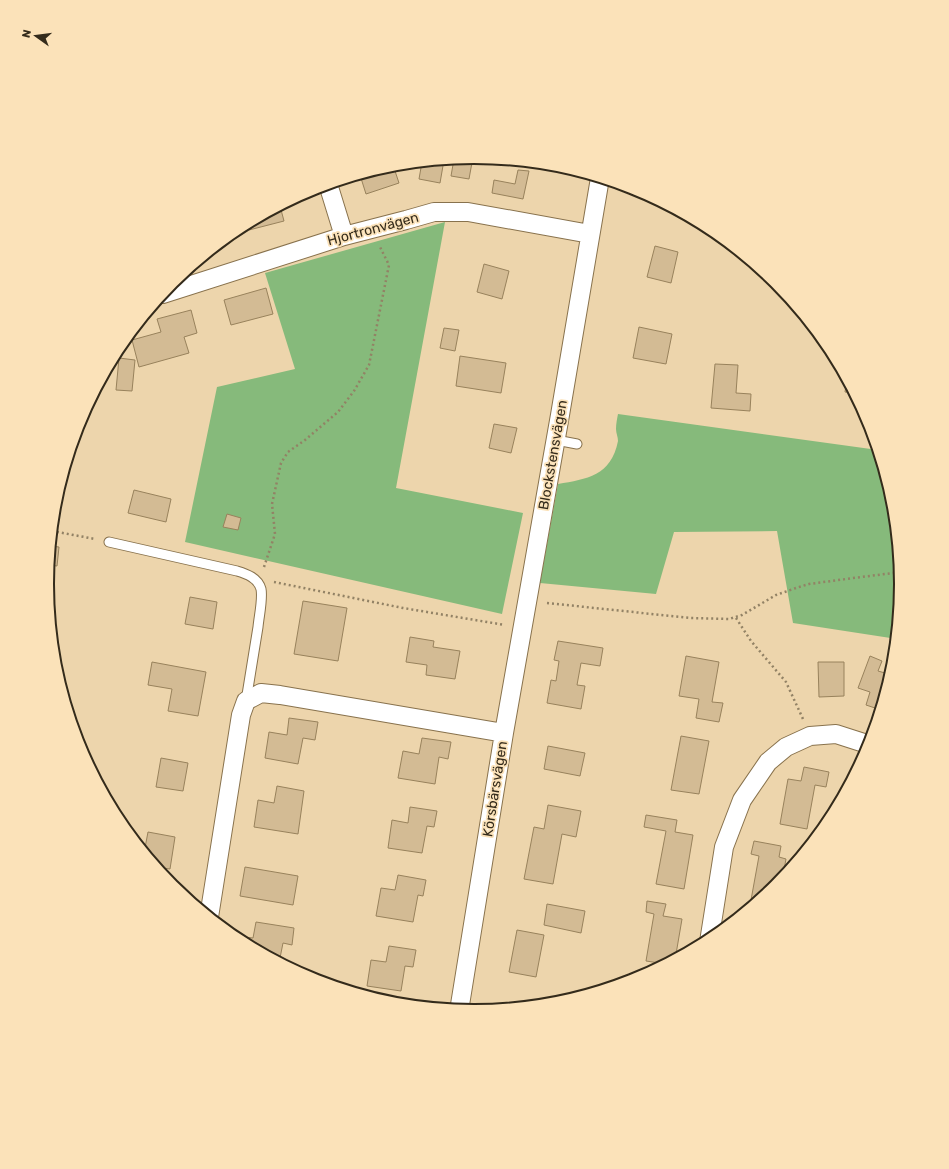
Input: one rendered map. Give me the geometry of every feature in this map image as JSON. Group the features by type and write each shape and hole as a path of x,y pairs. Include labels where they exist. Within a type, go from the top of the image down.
{"street":[{"name":"Blockstensvägen","path":"504,733 556,440 599,183"},
{"path":"330,190 344,236"},
{"name":"Hjortronvägen","path":"174,291 344,236 434,212 468,212 590,234"},
{"name":"Körsbärsvägen","path":"246,701 261,693 280,694 504,733 460,1004"},
{"path":"210,911 242,715 246,701"},
{"path":"711,932 724,847 742,800 768,762 786,747 810,736 836,734 864,743"}],"lane":[{"path":"556,440 577,444"},
{"path":"109,542 237,571 246,574 258,583 261,590 260,609 246,701"}],"path":[{"path":"370,229 389,265 371,361 354,391 338,412 305,440 288,452 284,457 272,504 275,534 258,583 277,582 403,608 522,628"},
{"path":"58,532 109,542"},
{"path":"527,602 690,618 729,619 736,618 767,599 809,584 895,573"},
{"path":"736,618 751,641 786,682 797,703 810,736"}],"green space":[{"path":"445,222 396,488 523,513 502,614 185,542 217,387 295,369 265,273"},
{"path":"618,414 873,449 887,502 894,557 894,612 891,638 793,623 777,531 674,532 656,594 540,583 558,484 579,480 596,474 604,469 615,453 618,441 616,423"}],"building":[{"path":"472,164 469,179 451,176 453,165"},
{"path":"443,165 440,183 419,179 421,168"},
{"path":"518,170 529,171 523,199 492,193 494,180 515,184"},
{"path":"395,172 399,183 366,194 361,179"},
{"path":"281,211 284,221 249,230 264,220"},
{"path":"655,246 678,252 671,283 647,277"},
{"path":"484,264 509,271 502,299 477,292"},
{"path":"266,288 273,314 231,325 224,300"},
{"path":"191,310 197,333 184,337 189,353 139,367 132,341 161,332 157,319"},
{"path":"639,327 672,334 666,364 633,358"},
{"path":"444,328 459,330 455,351 440,348"},
{"path":"460,356 506,363 501,393 456,386"},
{"path":"120,358 135,360 132,391 116,390 119,361"},
{"path":"715,364 738,365 736,393 751,394 750,411 711,408"},
{"path":"494,424 517,428 511,453 489,448"},
{"path":"134,490 171,499 166,522 128,513"},
{"path":"227,514 241,518 238,530 223,527"},
{"path":"56,547 59,547 57,566 55,566"},
{"path":"190,597 217,602 213,629 185,624"},
{"path":"303,601 347,608 338,661 294,654"},
{"path":"410,637 434,641 433,647 460,651 455,679 426,675 427,665 406,662"},
{"path":"558,641 603,648 600,666 581,663 577,685 585,686 581,709 547,703 551,680 556,681 559,661 554,660"},
{"path":"686,656 719,662 712,702 723,703 719,722 696,718 699,699 679,696"},
{"path":"870,656 882,661 878,671 886,673 876,708 866,705 870,692 858,688"},
{"path":"152,662 206,672 198,716 168,711 172,689 148,685"},
{"path":"818,662 844,662 844,696 819,697"},
{"path":"289,718 318,722 315,740 303,738 298,764 265,758 269,732 287,735"},
{"path":"681,736 709,741 699,794 671,790"},
{"path":"422,738 451,742 448,759 439,757 435,784 398,778 403,751 419,754"},
{"path":"548,746 585,753 580,776 544,769"},
{"path":"161,758 188,763 183,791 156,787"},
{"path":"804,767 829,772 826,787 815,785 807,829 780,824 788,779 801,781"},
{"path":"277,786 304,791 298,834 254,827 258,800 274,803"},
{"path":"548,805 581,811 576,837 562,834 553,884 524,879 534,827 544,829"},
{"path":"410,807 437,811 434,827 427,826 422,853 388,848 392,820 408,823"},
{"path":"646,815 677,820 675,832 693,835 684,889 656,884 666,831 644,827"},
{"path":"148,832 175,837 170,869 164,868 145,846"},
{"path":"754,841 781,846 779,857 786,859 784,869 753,900 751,900 759,856 751,854"},
{"path":"245,867 298,876 293,905 240,896"},
{"path":"398,875 426,880 423,896 418,895 413,922 376,916 381,888 395,890"},
{"path":"647,901 666,904 663,916 682,919 676,954 658,963 646,961 654,914 646,912"},
{"path":"547,904 585,911 581,933 544,925"},
{"path":"256,922 294,928 292,945 283,943 280,957 246,937 253,938"},
{"path":"517,930 544,935 536,977 509,972"},
{"path":"389,946 416,950 413,967 405,966 401,991 367,986 371,960 386,962"}]}
